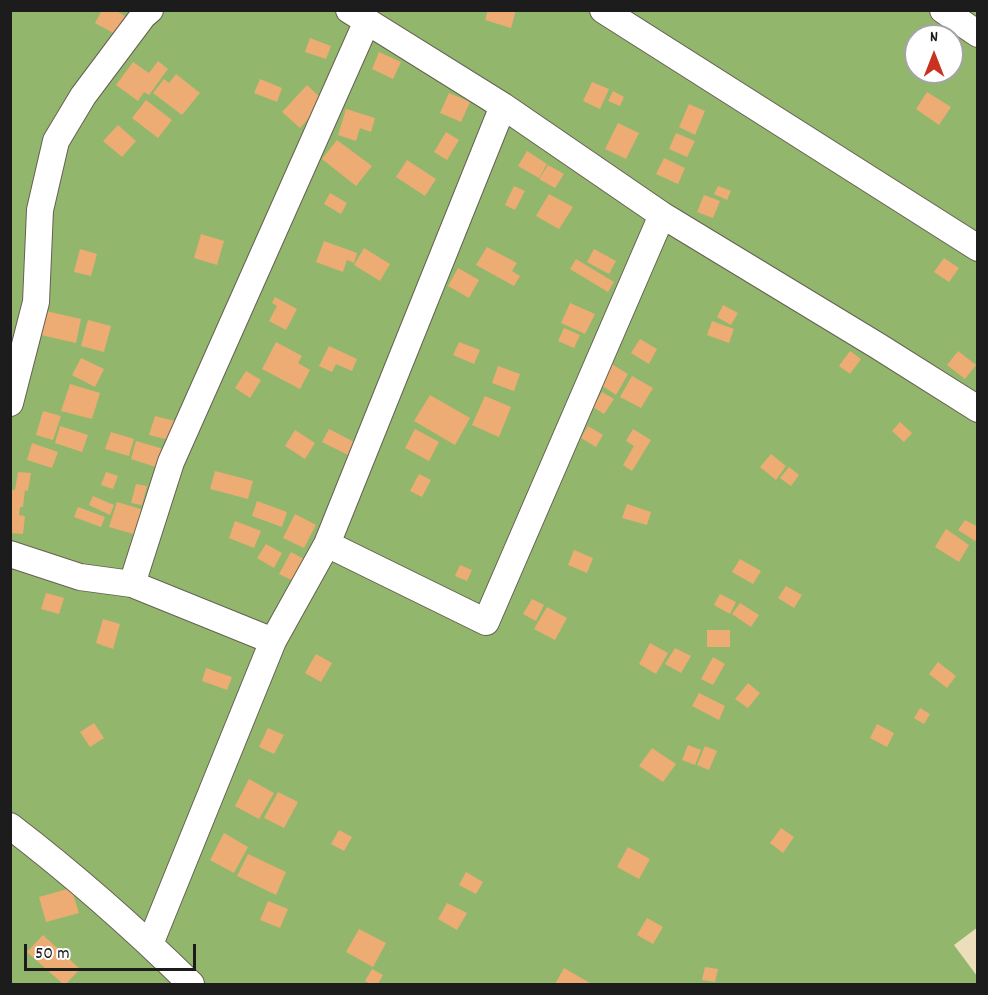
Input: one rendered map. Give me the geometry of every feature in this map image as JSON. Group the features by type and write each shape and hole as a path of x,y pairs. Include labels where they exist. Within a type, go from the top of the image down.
{"street":[{"path":"10,403 36,302 40,210 56,141 83,96 143,16 150,10"},
{"path":"603,10 978,248"},
{"path":"943,10 978,34"},
{"path":"132,584 171,462 358,16 503,106 662,215 978,409"},
{"path":"150,944 273,641 327,544 503,106"},
{"path":"327,544 486,622 662,215"},
{"path":"10,554 80,577 132,584 273,641"},
{"path":"10,826 54,860 150,944 191,984"}],"green space":[{"path":"10,11 977,11 978,927 954,945 977,976 977,984 11,984"}],"building":[{"path":"102,10 115,10 125,16 115,34 95,23"},
{"path":"488,10 516,10 511,28 485,20"},
{"path":"310,38 331,46 326,59 305,52"},
{"path":"379,52 401,62 393,79 372,69"},
{"path":"158,61 168,69 149,95 144,92 138,101 116,85 133,62 149,73"},
{"path":"176,74 200,93 182,115 153,93 164,79 169,83"},
{"path":"260,79 282,88 277,102 254,93"},
{"path":"592,82 609,89 600,109 583,101"},
{"path":"307,85 324,101 300,128 282,112"},
{"path":"613,91 624,97 620,106 608,101"},
{"path":"927,92 951,107 939,125 916,109"},
{"path":"449,93 470,102 461,122 440,113"},
{"path":"146,100 172,120 158,138 132,118"},
{"path":"689,104 705,111 695,135 679,127"},
{"path":"346,109 375,118 371,132 360,128 356,141 338,135"},
{"path":"618,123 639,133 626,159 605,149"},
{"path":"118,125 136,141 122,157 103,141"},
{"path":"446,132 459,140 447,160 434,152"},
{"path":"676,133 695,141 687,157 669,149"},
{"path":"337,140 372,166 356,186 322,159"},
{"path":"527,151 547,164 539,178 518,166"},
{"path":"664,158 685,168 678,184 656,174"},
{"path":"407,160 436,179 425,196 396,177"},
{"path":"548,165 564,174 555,188 539,179"},
{"path":"514,186 525,191 515,210 505,205"},
{"path":"718,186 731,191 727,200 714,194"},
{"path":"330,193 347,203 341,214 324,204"},
{"path":"549,194 573,207 559,229 536,216"},
{"path":"704,195 720,201 713,218 697,212"},
{"path":"201,234 224,241 217,265 194,258"},
{"path":"324,241 357,253 354,263 347,260 343,272 316,262"},
{"path":"487,247 517,263 512,271 520,276 514,286 476,265"},
{"path":"364,248 390,264 380,281 354,265"},
{"path":"80,249 97,254 91,276 74,272"},
{"path":"594,249 616,261 609,274 587,262"},
{"path":"944,258 959,268 949,282 934,272"},
{"path":"576,259 614,282 608,292 570,269"},
{"path":"458,268 479,280 469,298 448,286"},
{"path":"275,297 297,309 286,330 269,321 277,306 272,303"},
{"path":"570,303 595,314 585,334 561,323"},
{"path":"723,305 738,313 731,325 717,317"},
{"path":"46,311 81,319 76,343 41,335"},
{"path":"88,320 111,326 104,352 81,346"},
{"path":"712,321 734,329 729,343 707,335"},
{"path":"564,328 580,335 574,348 558,341"},
{"path":"640,339 657,349 649,364 631,353"},
{"path":"276,342 302,356 298,363 310,370 300,389 262,369"},
{"path":"459,342 480,350 474,364 453,355"},
{"path":"329,346 357,359 352,371 336,364 332,372 319,366"},
{"path":"850,351 861,359 850,374 839,366"},
{"path":"958,351 976,365 965,379 947,365"},
{"path":"81,358 104,369 95,387 72,375"},
{"path":"610,363 628,374 616,395 598,383"},
{"path":"498,366 520,374 514,391 492,383"},
{"path":"246,371 261,380 250,398 235,388"},
{"path":"632,376 653,388 641,408 620,397"},
{"path":"70,384 100,393 92,419 61,411"},
{"path":"602,392 614,399 604,414 593,407"},
{"path":"430,395 470,418 455,445 414,421"},
{"path":"485,396 511,407 499,437 472,425"},
{"path":"43,411 61,416 53,440 36,435"},
{"path":"155,416 175,421 169,440 149,435"},
{"path":"900,422 912,433 904,442 892,431"},
{"path":"60,426 88,435 82,452 55,443"},
{"path":"588,426 603,435 596,447 581,438"},
{"path":"329,429 356,443 350,456 322,442"},
{"path":"415,429 439,442 429,461 405,448"},
{"path":"633,429 651,440 632,471 623,465 634,446 626,441"},
{"path":"295,430 315,443 305,459 285,446"},
{"path":"111,432 134,439 129,456 105,449"},
{"path":"136,441 167,450 162,469 131,459"},
{"path":"32,443 58,452 52,468 27,460"},
{"path":"771,454 786,466 776,480 760,467"},
{"path":"789,467 799,475 791,486 780,478"},
{"path":"215,471 253,481 248,499 210,489"},
{"path":"18,472 31,473 28,491 25,490 23,507 20,507 19,515 25,516 23,534 10,533 10,489 15,490"},
{"path":"106,472 118,476 113,489 101,485"},
{"path":"419,474 431,480 422,497 410,491"},
{"path":"136,484 147,486 142,505 131,503"},
{"path":"93,496 114,505 110,515 89,505"},
{"path":"257,501 287,512 282,527 252,516"},
{"path":"117,502 144,510 137,535 109,527"},
{"path":"627,504 651,512 647,525 622,518"},
{"path":"78,507 105,517 101,527 74,517"},
{"path":"295,514 316,525 304,548 283,538"},
{"path":"965,520 978,527 978,537 975,541 958,530"},
{"path":"235,521 261,531 254,548 229,538"},
{"path":"946,529 969,545 959,562 935,547"},
{"path":"266,544 282,553 274,568 257,558"},
{"path":"574,550 593,558 587,573 568,565"},
{"path":"291,552 309,562 298,583 279,574"},
{"path":"740,559 761,571 753,584 732,572"},
{"path":"460,565 472,570 467,581 455,576"},
{"path":"786,586 802,595 794,608 778,598"},
{"path":"46,593 64,598 59,614 41,609"},
{"path":"720,594 736,602 730,614 714,605"},
{"path":"532,599 544,605 536,621 523,614"},
{"path":"740,603 759,615 751,627 732,614"},
{"path":"547,607 567,618 555,640 534,629"},
{"path":"103,619 120,624 113,649 96,643"},
{"path":"707,630 730,630 730,647 707,647"},
{"path":"650,643 668,653 656,674 639,664"},
{"path":"675,648 691,656 681,673 665,664"},
{"path":"316,654 332,663 321,682 305,673"},
{"path":"713,657 725,664 713,685 701,679"},
{"path":"938,662 956,676 947,688 929,674"},
{"path":"206,668 232,677 227,690 202,681"},
{"path":"748,683 760,693 748,708 735,699"},
{"path":"699,693 725,706 719,720 692,706"},
{"path":"920,708 930,714 924,724 914,718"},
{"path":"94,723 104,738 90,747 80,732"},
{"path":"877,724 894,733 887,747 870,738"},
{"path":"268,728 284,735 274,754 259,747"},
{"path":"688,745 701,750 695,765 682,760"},
{"path":"705,746 717,751 709,770 697,765"},
{"path":"652,748 676,764 663,782 639,766"},
{"path":"249,779 274,793 259,819 235,806"},
{"path":"278,792 298,802 284,828 264,818"},
{"path":"781,828 794,837 783,853 770,843"},
{"path":"339,830 352,837 344,851 331,844"},
{"path":"224,833 248,847 234,873 210,860"},
{"path":"628,847 650,859 639,879 617,867"},
{"path":"248,854 286,872 276,895 237,876"},
{"path":"466,872 483,882 476,894 459,885"},
{"path":"71,888 79,913 46,922 39,897"},
{"path":"268,901 288,909 280,928 260,920"},
{"path":"447,903 467,913 457,930 438,919"},
{"path":"647,918 663,927 653,944 637,935"},
{"path":"359,929 386,943 373,967 346,952"},
{"path":"43,935 80,969 66,984 63,984 27,952"},
{"path":"705,967 718,969 715,982 702,980"},
{"path":"564,968 590,983 555,984"},
{"path":"372,969 383,975 378,984 365,981"}]}
